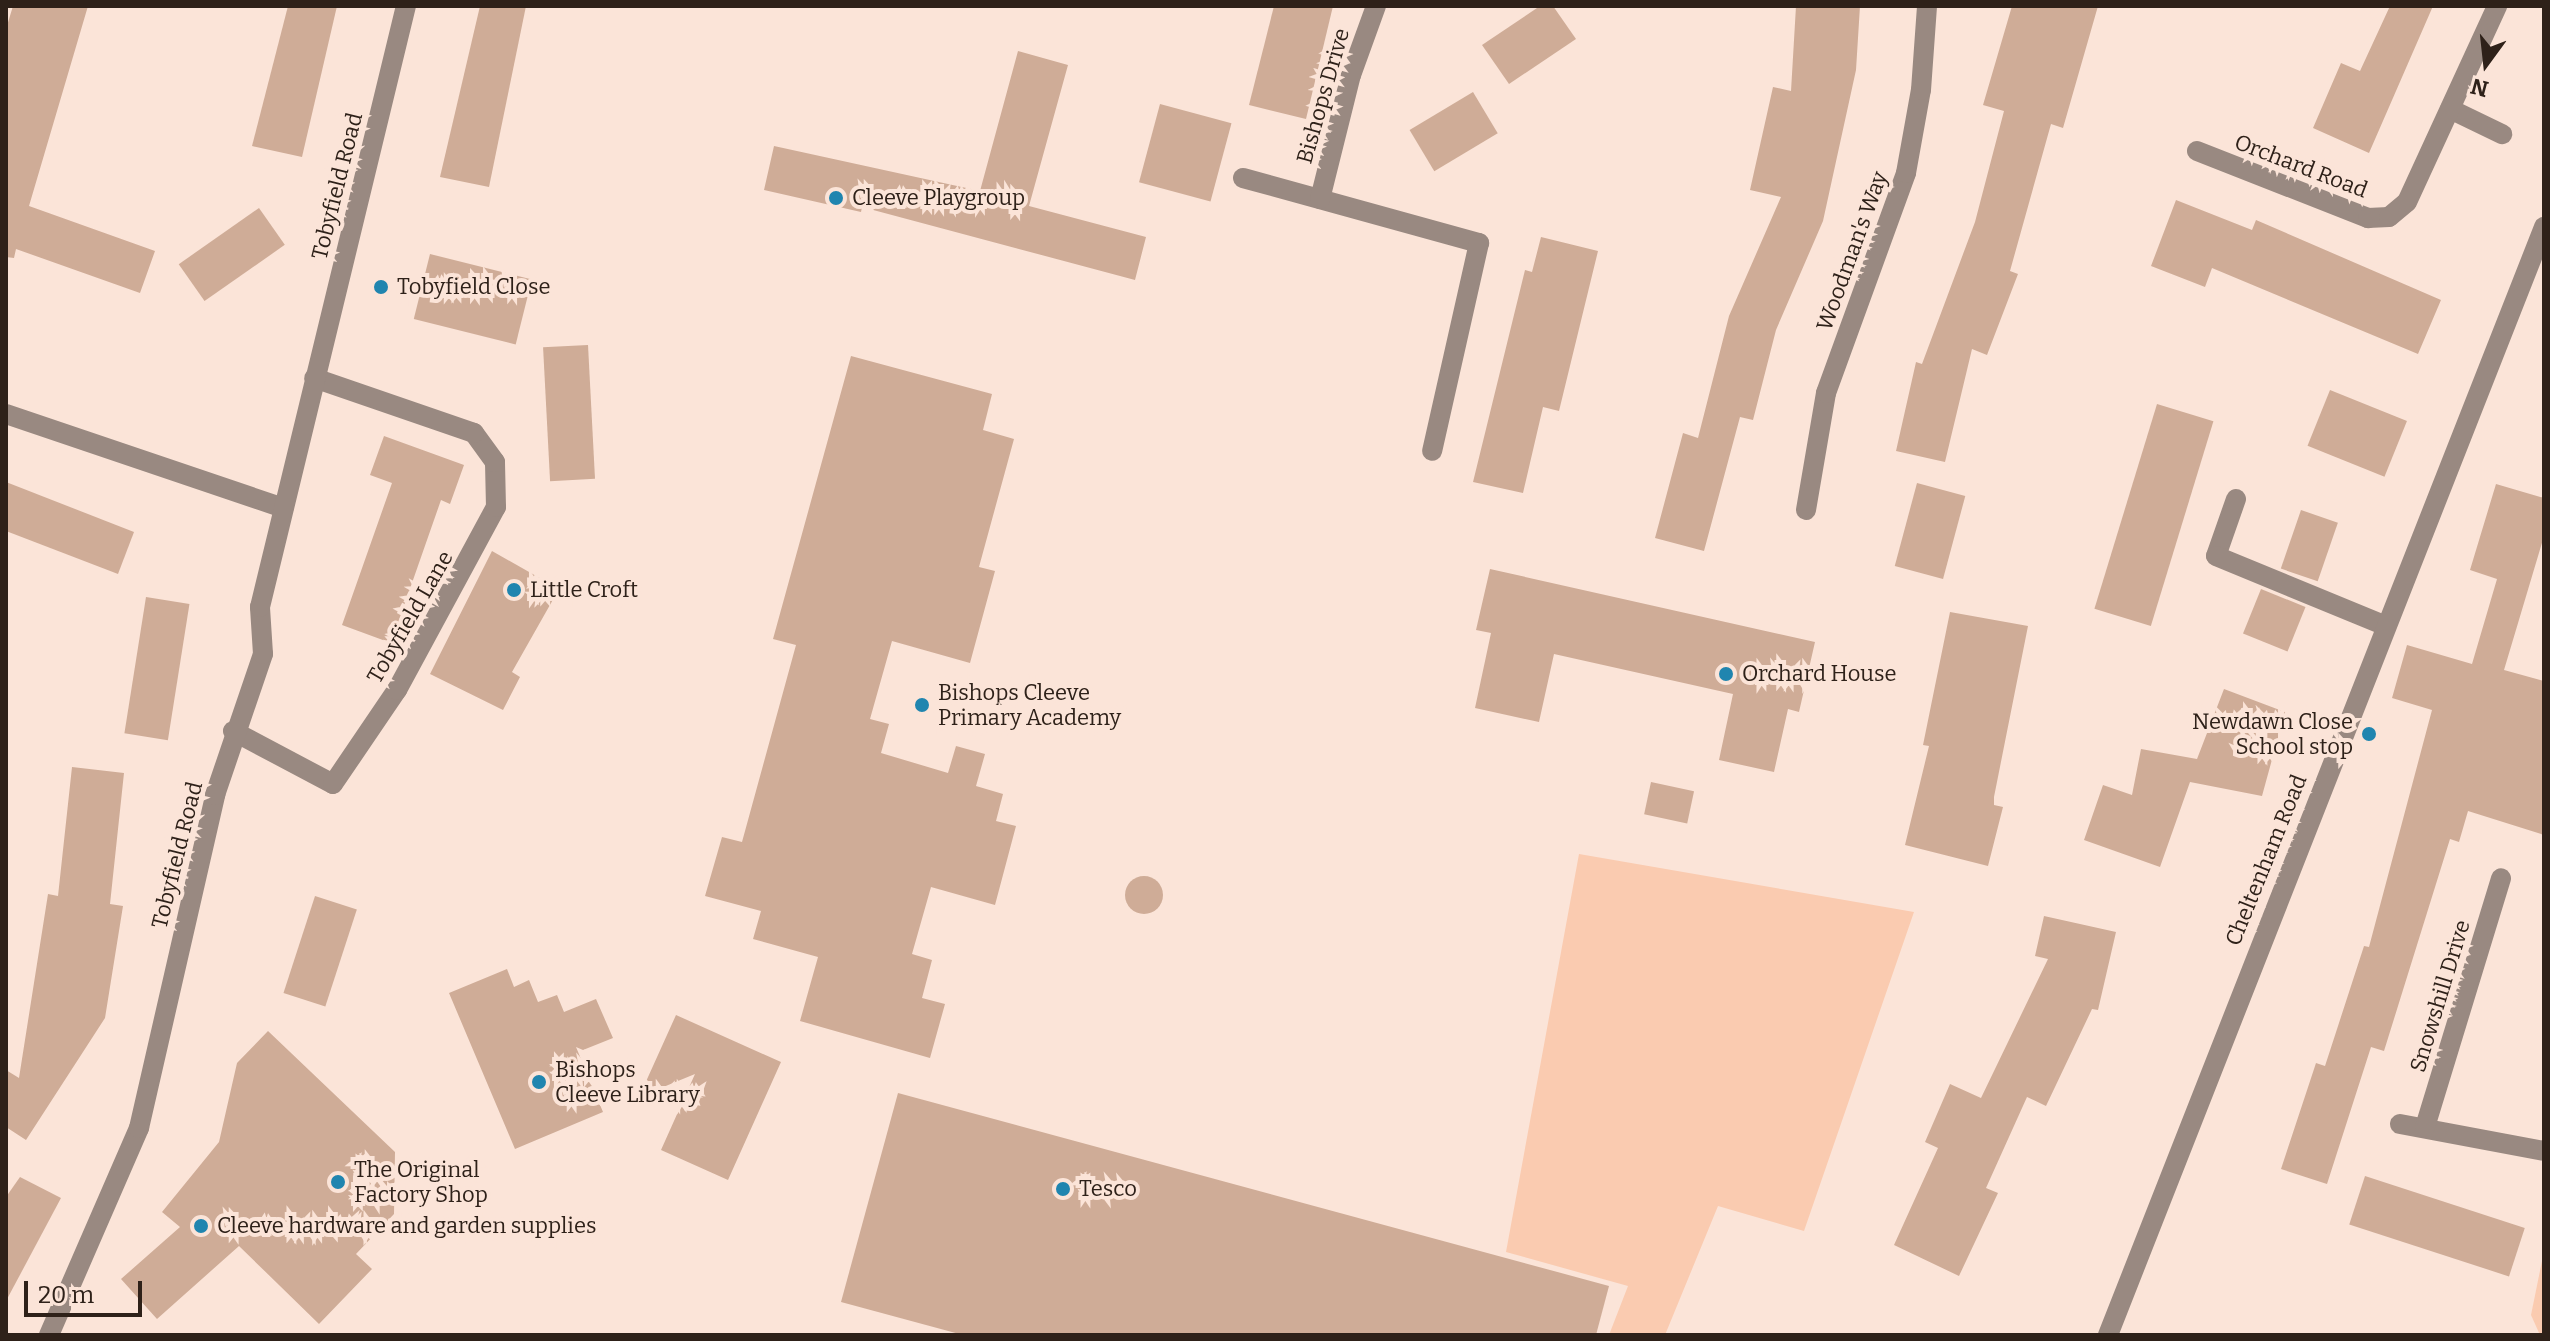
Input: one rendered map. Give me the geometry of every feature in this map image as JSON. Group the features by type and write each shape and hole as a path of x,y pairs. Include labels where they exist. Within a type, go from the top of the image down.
{"street":[{"name":"Tobyfield Road","path":"49,1335 139,1128 233,731 263,654 260,607 406,6"},
{"name":"Bishops Drive","path":"1320,199 1351,75 1376,6"},
{"name":"Woodman's Way","path":"1806,510 1826,393 1906,173 1921,90 1927,6"},
{"name":"Orchard Road","path":"2197,151 2379,219 2407,202 2497,6"},
{"path":"2450,109 2502,134"},
{"path":"1243,178 1479,243 1432,451"},
{"name":"Cheltenham Road","path":"2108,1335 2544,227"},
{"name":"Tobyfield Lane","path":"233,731 296,759 333,784 459,585 496,507 495,462 474,433 314,378"},
{"path":"6,414 283,508"},
{"path":"2236,499 2216,556 2386,626"},
{"name":"Snowshill Drive","path":"2425,1127 2501,878"},
{"path":"2400,1124 2544,1151"}],"shaded area":[{"path":"1579,854 1914,912 1804,1231 1718,1206 1665,1335 1609,1335 1628,1286 1506,1252"},
{"path":"2544,1251 2544,1335 2540,1335 2531,1315"}],"building":[{"path":"13,6 88,6 29,206 155,251 140,293 16,249 14,258 6,257 6,29"},
{"path":"288,6 337,6 302,157 252,146"},
{"path":"480,6 526,6 489,187 440,177"},
{"path":"1274,6 1333,6 1306,119 1249,105"},
{"path":"1540,6 1553,6 1576,39 1509,84 1482,45"},
{"path":"1796,6 1860,6 1856,70 1823,221 1776,330 1753,420 1740,417 1704,551 1655,538 1683,433 1698,438 1729,316 1781,197 1750,190 1773,87 1791,91"},
{"path":"2012,6 2098,6 2063,128 2051,124 2010,271 2018,274 1987,355 1972,349 1945,462 1896,451 1916,362 1922,364 1975,222 2004,111 1983,105"},
{"path":"2390,6 2433,6 2369,153 2313,128 2341,63 2360,71"},
{"path":"1018,51 1068,65 1029,206 1146,237 1135,280 862,207 861,212 764,190 774,146 980,191"},
{"path":"1473,92 1498,133 1434,171 1410,130"},
{"path":"1160,104 1231,123 1211,201 1139,182"},
{"path":"2176,200 2252,230 2256,220 2441,300 2418,354 2212,268 2205,287 2151,266"},
{"path":"259,208 285,245 205,301 179,264"},
{"path":"1541,237 1598,251 1559,411 1543,407 1523,493 1473,482 1525,270 1532,272"},
{"path":"430,254 532,279 516,344 414,319"},
{"path":"588,345 595,479 550,481 543,347"},
{"path":"851,356 992,394 983,430 1014,439 979,567 995,571 970,663 892,641 870,719 889,724 881,753 948,773 956,746 985,754 976,786 1003,794 996,821 1016,826 995,905 931,887 912,954 932,960 922,998 945,1004 930,1058 800,1021 818,957 753,939 761,911 705,896 722,837 742,842 796,645 773,639"},
{"path":"2330,390 2407,421 2384,477 2308,446"},
{"path":"2157,404 2213,421 2151,626 2094,609"},
{"path":"384,436 464,465 450,504 441,500 391,643 342,625 392,483 370,475"},
{"path":"6,482 134,532 118,574 6,531"},
{"path":"1917,483 1965,496 1943,579 1895,566"},
{"path":"2496,484 2544,498 2544,536 2504,670 2544,681 2544,835 2468,811 2459,842 2450,839 2384,1051 2371,1047 2327,1184 2281,1169 2316,1063 2325,1066 2364,946 2369,947 2432,710 2392,698 2407,645 2472,664 2497,579 2470,570"},
{"path":"2301,510 2338,523 2318,581 2281,569"},
{"path":"492,551 559,589 512,672 520,677 503,710 430,674"},
{"name":"Orchard House","path":"1490,569 1815,642 1799,712 1788,709 1774,772 1719,760 1733,694 1554,654 1539,722 1475,708 1491,633 1476,630"},
{"path":"2261,589 2306,607 2288,651 2243,634"},
{"path":"146,597 189,604 168,740 124,733"},
{"path":"1950,612 2028,626 1994,797 1994,805 2003,807 1988,866 1905,845 1929,746 1923,745"},
{"path":"2224,689 2285,712 2262,796 2190,782 2160,867 2084,840 2103,785 2132,795 2141,749 2197,759"},
{"path":"72,767 124,773 110,904 123,906 105,1018 26,1140 6,1127 6,1070 19,1078 48,894 58,896"},
{"path":"1651,782 1694,791 1687,823 1644,814"},
{"path":"1144,876 1158,881 1163,895 1158,909 1144,914 1130,909 1125,895 1130,881"},
{"path":"315,896 357,910 325,1007 283,993"},
{"path":"2044,916 2116,932 2098,1010 2092,1009 2046,1106 2027,1097 1986,1188 1998,1193 1959,1276 1894,1245 1938,1148 1925,1142 1950,1084 1981,1098 2048,959 2035,956"},
{"name":"Bishops Cleeve Library","path":"507,969 514,987 529,980 538,1002 557,995 564,1012 596,999 613,1038 583,1050 576,1047 603,1112 515,1149 449,993"},
{"path":"676,1015 781,1062 728,1180 661,1150 695,1074 639,1097"},
{"name":"The Original Factory Shop","path":"268,1031 395,1152 394,1214 356,1254 372,1269 319,1324 239,1246 157,1319 121,1279 180,1227 162,1212 219,1142 237,1063"},
{"name":"Tesco","path":"898,1093 1609,1286 1596,1335 963,1335 841,1302"},
{"path":"2365,1176 2525,1228 2509,1276 2349,1225"},
{"path":"20,1177 61,1198 6,1301 6,1197"}],"place":[{"name":"Cleeve Playgroup","path":"836,198"},
{"name":"Tobyfield Close","path":"381,287"},
{"name":"Little Croft","path":"514,590"},
{"name":"Orchard House","path":"1726,674"},
{"name":"Bishops Cleeve Primary Academy","path":"922,705"},
{"name":"Newdawn Close School stop","path":"2369,734"},
{"name":"Bishops Cleeve Library","path":"539,1082"},
{"name":"The Original Factory Shop","path":"338,1182"},
{"name":"Tesco","path":"1063,1189"},
{"name":"Cleeve hardware and garden supplies","path":"201,1226"}]}
